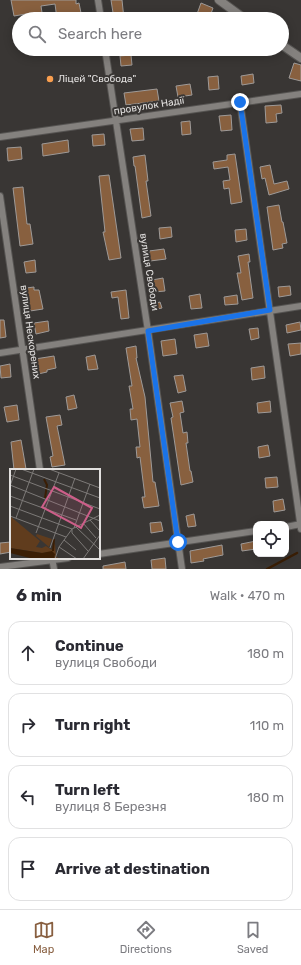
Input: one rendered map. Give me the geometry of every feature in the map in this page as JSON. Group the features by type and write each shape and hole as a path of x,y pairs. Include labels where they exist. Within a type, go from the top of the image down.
{"street":[{"path":"98,0 100,12"},
{"path":"218,0 228,3 238,12"},
{"path":"289,50 301,58"},
{"name":"вулиця Свободи","path":"106,56 148,331 182,569"},
{"name":"провулок Надії","path":"0,137 301,94"},
{"path":"240,102 301,526 289,527"},
{"name":"вулиця Нескорених","path":"0,196 40,469"},
{"path":"0,353 301,306"},
{"path":"100,554 253,531"},
{"path":"0,567 52,559 54,569"}],"building":[{"path":"11,0 76,0 76,4 79,3 81,12 56,12 55,4 41,6 42,12 13,12"},
{"path":"111,0 122,0 123,12 113,12"},
{"path":"201,3 213,8 212,12 198,12"},
{"path":"120,56 131,56 132,65 121,66"},
{"path":"294,63 301,65 301,81 289,78"},
{"path":"253,74 254,83 242,85 241,76"},
{"path":"218,76 219,89 209,90 208,77"},
{"path":"190,84 192,95 178,97 176,86"},
{"path":"157,89 159,101 126,105 124,93"},
{"path":"281,105 282,113 276,114 277,122 266,123 265,106"},
{"path":"231,115 232,130 221,131 219,116"},
{"path":"190,121 191,134 182,135 181,122"},
{"path":"143,128 144,140 132,141 130,129"},
{"path":"104,134 105,145 93,146 92,135"},
{"path":"68,140 69,152 43,156 42,144"},
{"path":"21,147 22,159 8,161 7,148"},
{"path":"235,154 242,202 231,204 229,188 224,189 223,181 230,180 228,167 214,169 213,162 227,160 227,155"},
{"path":"145,155 148,181 146,181 151,216 142,218 133,157"},
{"path":"270,165 274,184 287,181 289,189 269,195 265,178 262,179 260,167"},
{"path":"109,175 121,258 109,260 103,232 105,232 99,176"},
{"path":"23,187 27,224 30,224 33,244 20,246 13,188"},
{"path":"279,205 287,243 282,244 283,248 273,250 267,207"},
{"path":"171,227 172,237 160,239 159,228"},
{"path":"246,229 247,240 236,242 235,230"},
{"path":"164,249 166,259 150,261 149,251"},
{"path":"249,254 250,262 248,262 253,298 242,300 237,273 241,273 238,256"},
{"path":"35,260 36,272 26,273 24,262"},
{"path":"163,278 165,291 154,292 152,280"},
{"path":"290,286 291,295 279,297 278,287"},
{"path":"34,287 34,290 39,290 43,309 30,311 26,288"},
{"path":"126,290 129,318 121,319 118,297 112,298 111,292"},
{"path":"200,294 202,308 191,309 189,296"},
{"path":"237,295 238,304 225,305 224,297"},
{"path":"160,302 162,308 153,310 152,304"},
{"path":"0,320 4,320 6,337 0,338"},
{"path":"48,321 49,331 36,334 34,323"},
{"path":"300,322 301,330 287,333 286,325"},
{"path":"258,328 259,338 251,340 249,329"},
{"path":"207,333 209,346 196,348 194,335"},
{"path":"175,339 177,354 163,356 161,341"},
{"path":"301,343 301,354 290,356 288,344"},
{"path":"136,346 136,358 145,397 153,482 155,482 159,506 144,508 142,497 145,497 140,457 137,458 136,447 140,447 137,419 131,420 130,409 133,409 129,386 132,386 126,348"},
{"path":"95,355 98,369 88,370 86,357"},
{"path":"54,356 56,368 38,374 35,359"},
{"path":"10,364 11,377 1,378 0,366"},
{"path":"264,366 265,378 252,380 251,368"},
{"path":"183,375 186,391 178,393 174,376"},
{"path":"74,395 77,408 68,410 66,397"},
{"path":"182,401 184,412 180,413 183,433 187,432 188,443 186,443 193,482 181,485 170,403"},
{"path":"270,401 271,412 258,413 257,403"},
{"path":"17,405 19,420 7,422 4,407"},
{"path":"60,415 62,425 57,426 65,465 52,467 50,457 53,456 46,417"},
{"path":"21,440 26,469 14,469 11,442"},
{"path":"268,445 270,456 259,458 258,447"},
{"path":"277,477 278,487 266,488 265,478"},
{"path":"283,499 285,510 274,512 273,501"},
{"path":"194,514 196,526 188,527 186,516"},
{"path":"161,522 163,531 151,533 150,523"},
{"path":"10,542 10,552 0,554 0,543"},
{"path":"253,542 253,549 242,551 241,544"},
{"path":"222,545 223,555 203,559 204,561 191,563 190,551"},
{"path":"165,558 166,569 152,569 151,560"},
{"path":"125,562 126,569 103,569 103,566"}],"waterway":[{"path":"267,569 297,553"}],"place":[{"name":"Ліцей \"Свобода\"","path":"50,79"}],"route":[{"path":"178,542 148,331 270,310 240,102"}]}
